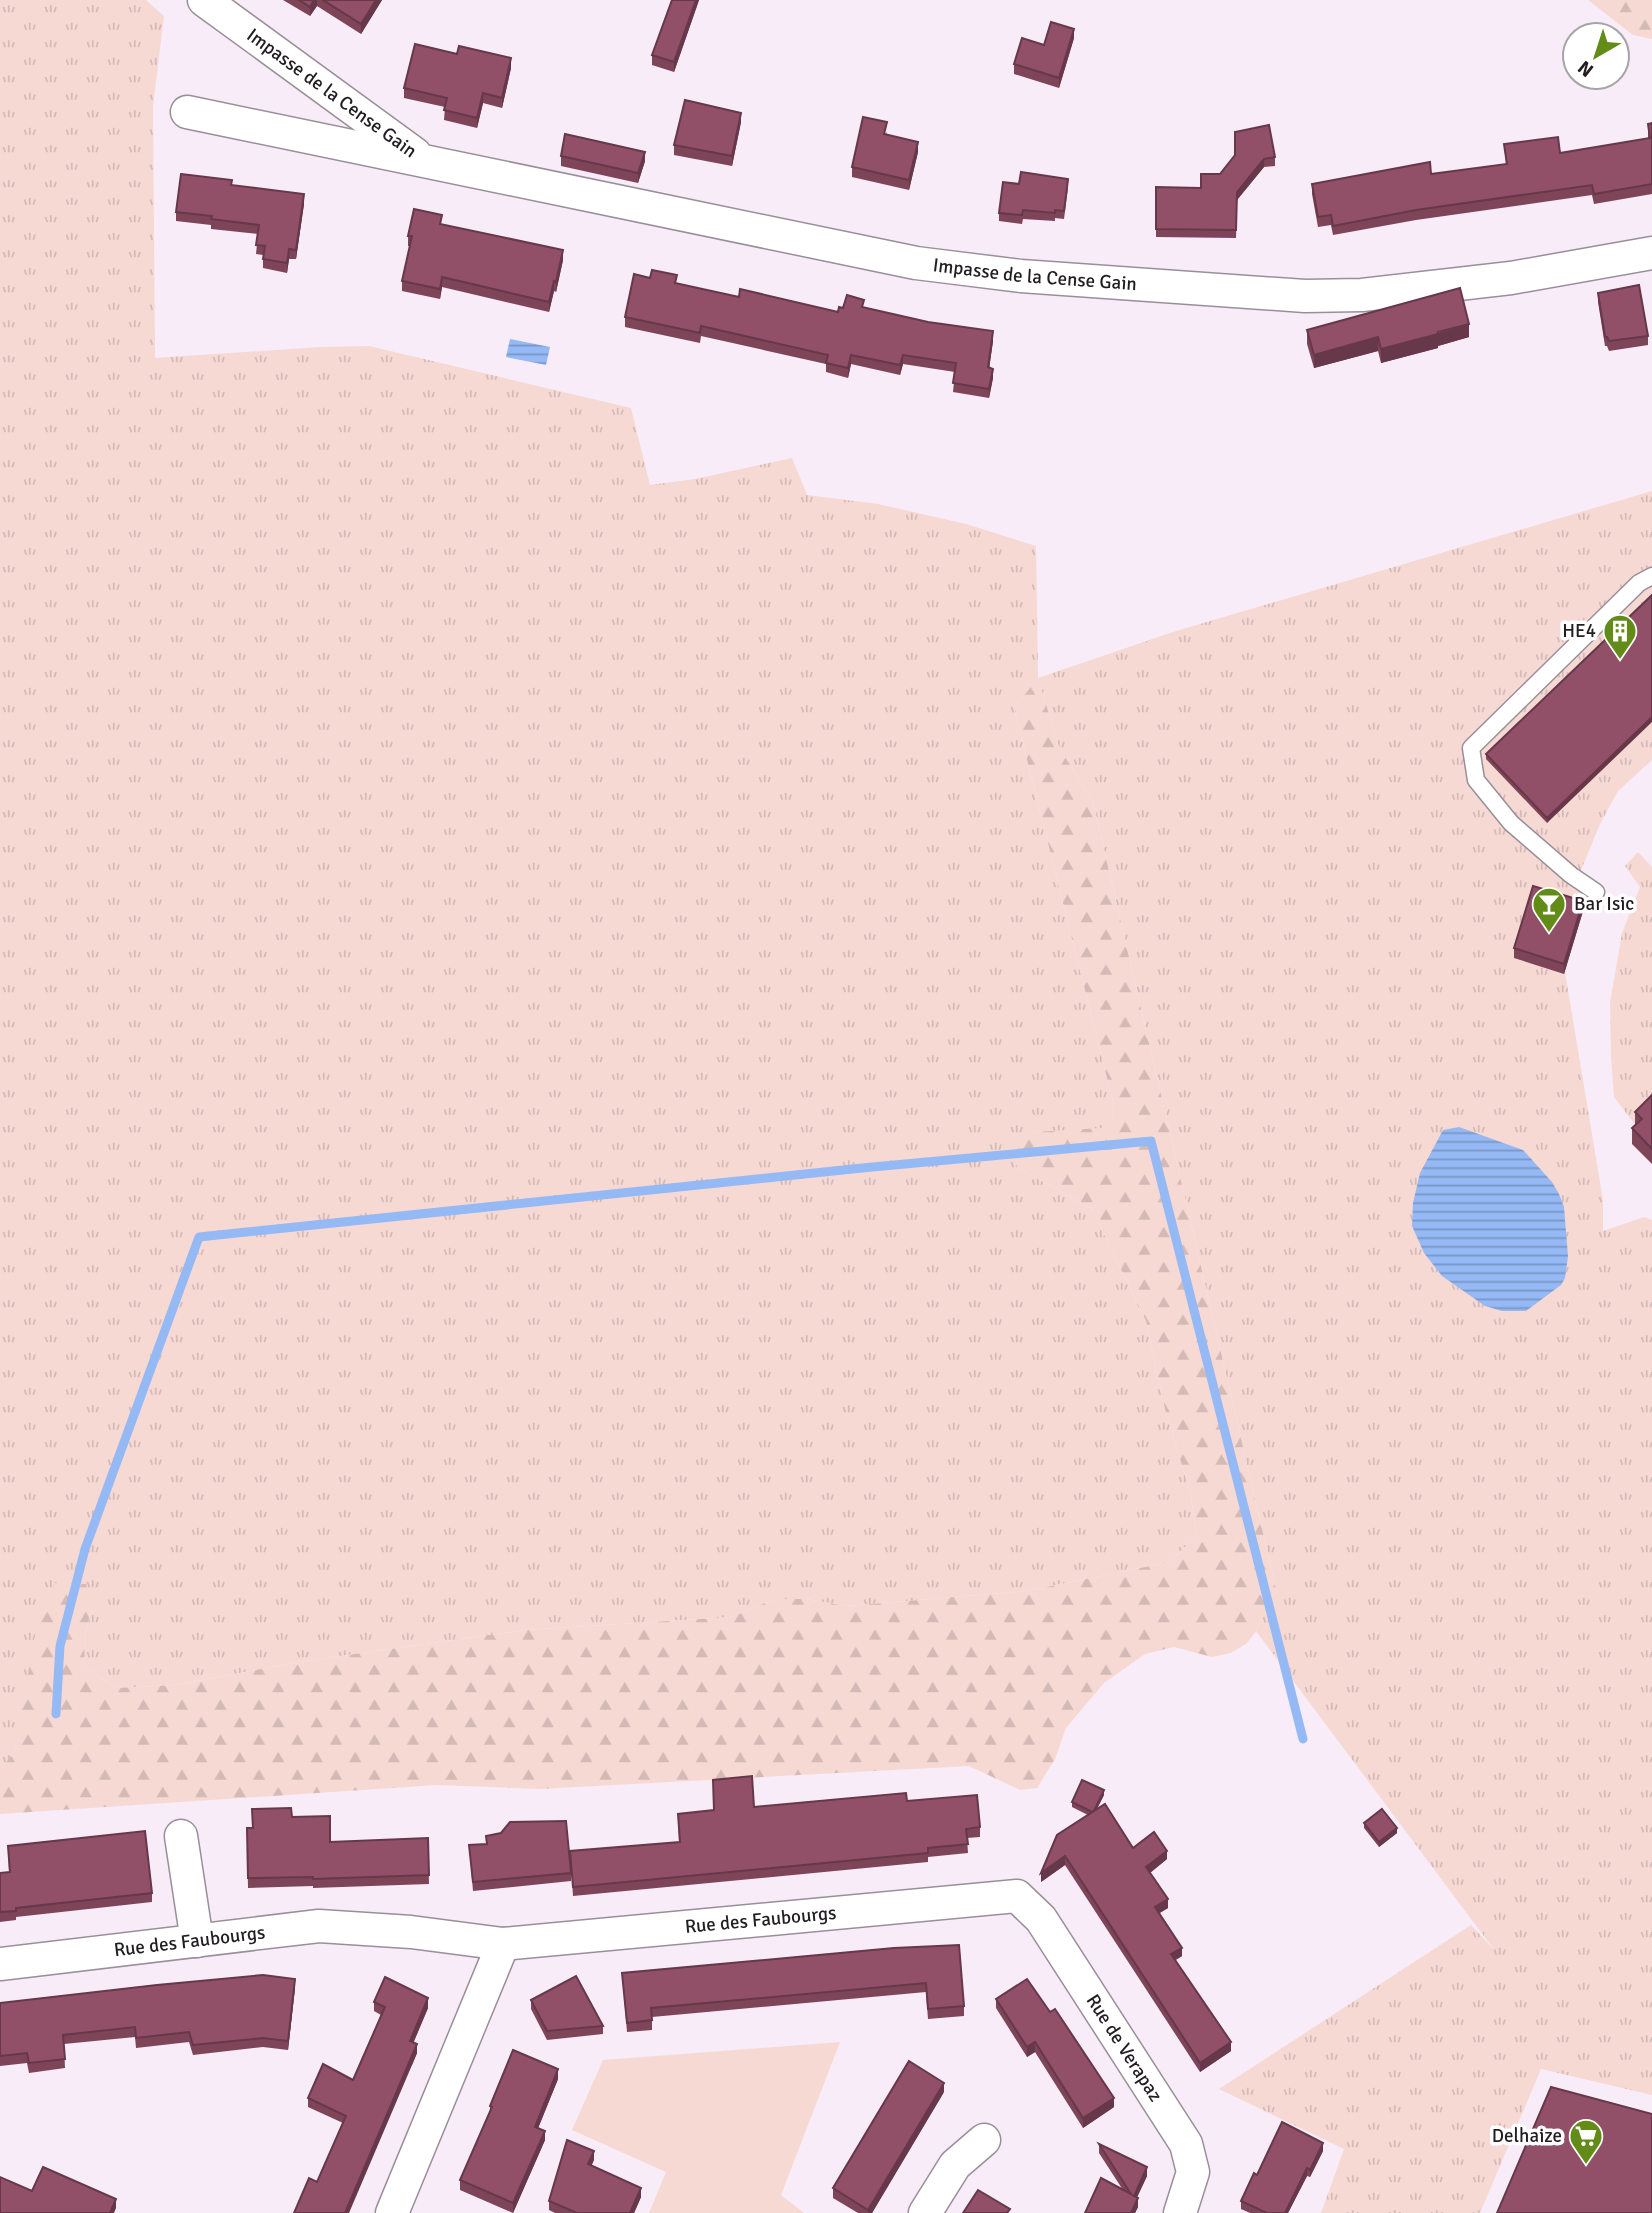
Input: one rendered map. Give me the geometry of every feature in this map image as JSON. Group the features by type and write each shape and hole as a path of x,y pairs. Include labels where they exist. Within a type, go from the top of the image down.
{"street":[{"name":"Impasse de la Cense Gain","path":"204,0 424,161"},
{"name":"Impasse de la Cense Gain","path":"187,112 944,268 1305,296 1362,295 1511,278 1652,253"},
{"path":"181,1836 197,1941"},
{"name":"Rue des Faubourgs","path":"0,1964 319,1926 411,1932 503,1944 1017,1896"},
{"name":"Rue de Verapaz","path":"1017,1896 1041,1919 1186,2144 1193,2172 1180,2213"},
{"path":"392,2213 503,1944"},
{"path":"925,2213 955,2165 984,2140"}],"lane":[{"path":"1596,892 1571,875 1511,822 1476,780 1471,748 1639,583 1652,576"}],"green space":[{"path":"0,0 146,0 164,16 153,106 155,358 369,346 631,408 650,485 695,479 792,458 807,495 878,504 966,524 1036,546 1038,678 1173,632 1652,491 1652,760 1618,791 1600,824 1579,875 1463,770 1582,894 1565,972 1603,1200 1603,1231 1644,1217 1652,1220 1652,2095 1541,2069 1480,2213 1321,2213 1344,2149 1219,2089 1471,1925 1495,1951 1256,1631 1276,1589 1093,802 1059,747 1038,679 1014,708 1114,1106 1113,1122 1102,1129 1033,1132 1017,1167 1092,1209 1146,1321 1165,1409 1190,1492 1197,1535 1170,1562 1027,1591 846,1606 806,1599 774,1599 732,1617 525,1630 298,1662 176,1685 116,1688 85,1667 84,1637 92,1609 27,1688 14,1752 0,1770"},
{"path":"1588,0 1652,0 1652,39 1631,33 1631,21 1615,21"},
{"path":"1038,678 1059,747 1093,802 1276,1589 1256,1631 1247,1643 1231,1653 1212,1657 1174,1647 1145,1654 1104,1683 1066,1728 1055,1759 1037,1788 1020,1790 969,1766 540,1789 437,1785 0,1814 0,1770 14,1752 37,1624 55,1583 86,1584 92,1609 84,1637 85,1667 116,1688 176,1685 298,1662 525,1630 732,1617 774,1599 806,1599 846,1606 1027,1591 1170,1562 1197,1535 1190,1492 1165,1409 1146,1321 1092,1209 1017,1167 1012,1151 1022,1139 1033,1132 1102,1128 1113,1122 1114,1106 1014,708"},
{"path":"1638,852 1652,867 1652,1110 1636,1126 1614,1097 1610,1003 1622,933 1640,887 1625,866"},
{"path":"840,2042 781,2195 804,2213 649,2213 666,2172 572,2130 603,2060"}],"water":[{"path":"510,339 550,347 546,365 506,357"},
{"path":"1459,1127 1523,1150 1552,1182 1564,1207 1568,1256 1565,1278 1561,1285 1526,1311 1502,1311 1485,1306 1442,1276 1424,1253 1412,1226 1413,1203 1420,1173 1443,1130"}],"building":[{"path":"299,0 314,0 310,7"},
{"path":"323,0 376,0 361,24"},
{"path":"672,0 696,0 674,62 652,55"},
{"path":"1051,22 1074,29 1059,78 1014,64 1022,38 1044,45"},
{"path":"415,44 457,54 459,46 511,58 502,98 483,93 477,118 444,110 447,98 404,88"},
{"path":"685,100 741,113 732,156 674,145"},
{"path":"863,117 887,122 884,134 918,142 909,180 852,167"},
{"path":"1652,123 1652,184 1594,194 1592,185 1416,210 1333,226 1331,215 1318,217 1312,184 1430,162 1431,174 1507,164 1504,144 1558,137 1560,153 1650,138 1648,124"},
{"path":"1269,125 1275,157 1264,159 1237,192 1236,230 1156,229 1156,187 1201,188 1201,174 1220,174 1235,155 1235,132"},
{"path":"565,134 645,152 638,173 561,156"},
{"path":"1021,172 1068,179 1064,211 1055,210 1055,213 1023,210 1022,215 999,213 1003,182 1019,184"},
{"path":"181,174 232,180 231,185 304,194 296,250 289,249 287,263 263,259 265,246 256,245 259,225 176,212"},
{"path":"414,209 442,215 440,224 563,250 549,302 442,277 440,289 402,281 412,236 408,236"},
{"path":"652,270 677,275 675,283 739,297 740,289 838,312 839,307 843,308 847,295 864,300 862,307 928,322 993,331 988,367 993,369 989,389 953,383 956,363 903,355 900,365 851,355 848,368 826,363 828,355 701,326 700,333 625,317 634,274 650,278"},
{"path":"1639,285 1648,336 1609,341 1605,337 1598,293"},
{"path":"1460,288 1469,324 1381,349 1378,337 1314,355 1307,330"},
{"name":"HE4","path":"1652,595 1652,717 1547,818 1486,754"},
{"name":"Bar Isic","path":"1533,886 1583,901 1564,964 1514,948"},
{"path":"1652,1095 1652,1149 1632,1128 1642,1119 1635,1112"},
{"path":"752,1776 754,1807 906,1793 907,1801 977,1795 980,1827 966,1829 968,1844 928,1848 928,1853 573,1887 570,1851 680,1842 678,1814 714,1810 713,1780"},
{"path":"1082,1780 1104,1790 1092,1812 1072,1802"},
{"path":"1105,1804 1133,1848 1154,1832 1167,1851 1146,1867 1168,1899 1155,1907 1182,1948 1171,1954 1231,2042 1200,2063 1065,1856 1041,1873 1057,1835"},
{"path":"291,1808 292,1817 330,1816 330,1842 428,1838 429,1875 248,1878 247,1828 253,1828 252,1809"},
{"path":"1382,1809 1397,1828 1379,1842 1364,1823"},
{"path":"566,1821 571,1873 473,1882 469,1845 487,1844 486,1836 501,1833 510,1822"},
{"path":"145,1831 152,1893 0,1912 0,1873 10,1872 8,1846"},
{"path":"959,1945 964,2006 928,2009 926,1983 651,2008 652,2020 627,2023 622,1973 894,1948"},
{"path":"263,1975 295,1979 288,2041 263,2038 193,2045 189,2032 136,2038 135,2027 63,2035 65,2059 29,2063 27,2053 0,2056 0,2003"},
{"path":"576,1976 603,2026 547,2031 531,2000"},
{"path":"385,1977 428,1998 410,2041 417,2044 345,2213 294,2213 309,2178 317,2182 346,2116 308,2098 323,2064 353,2080 385,2007 374,2002"},
{"path":"1027,1979 1050,2012 1055,2009 1114,2098 1083,2118 1035,2042 1027,2047 996,1999"},
{"path":"513,2050 558,2069 535,2127 545,2131 513,2203 460,2180"},
{"path":"909,2061 944,2083 868,2210 833,2188"},
{"name":"Delhaize","path":"1551,2087 1652,2114 1652,2213 1497,2213"},
{"path":"1282,2122 1323,2143 1310,2170 1307,2168 1285,2213 1267,2213 1241,2201 1254,2173 1257,2175"},
{"path":"567,2140 594,2151 588,2164 641,2188 630,2213 577,2213 549,2201"},
{"path":"1099,2144 1147,2167 1134,2196 1138,2198 1131,2213 1085,2213 1101,2178 1131,2194"},
{"path":"43,2167 116,2199 110,2213 0,2213 0,2177 32,2191"},
{"path":"978,2190 1010,2209 1007,2213 963,2213"}],"waterway":[{"path":"56,1714 60,1646 85,1549 199,1237 862,1168 1151,1141 1303,1739"}],"place":[{"name":"HE4","path":"1620,661"},
{"name":"Bar Isic","path":"1549,934"},
{"name":"Delhaize","path":"1586,2166"}]}
